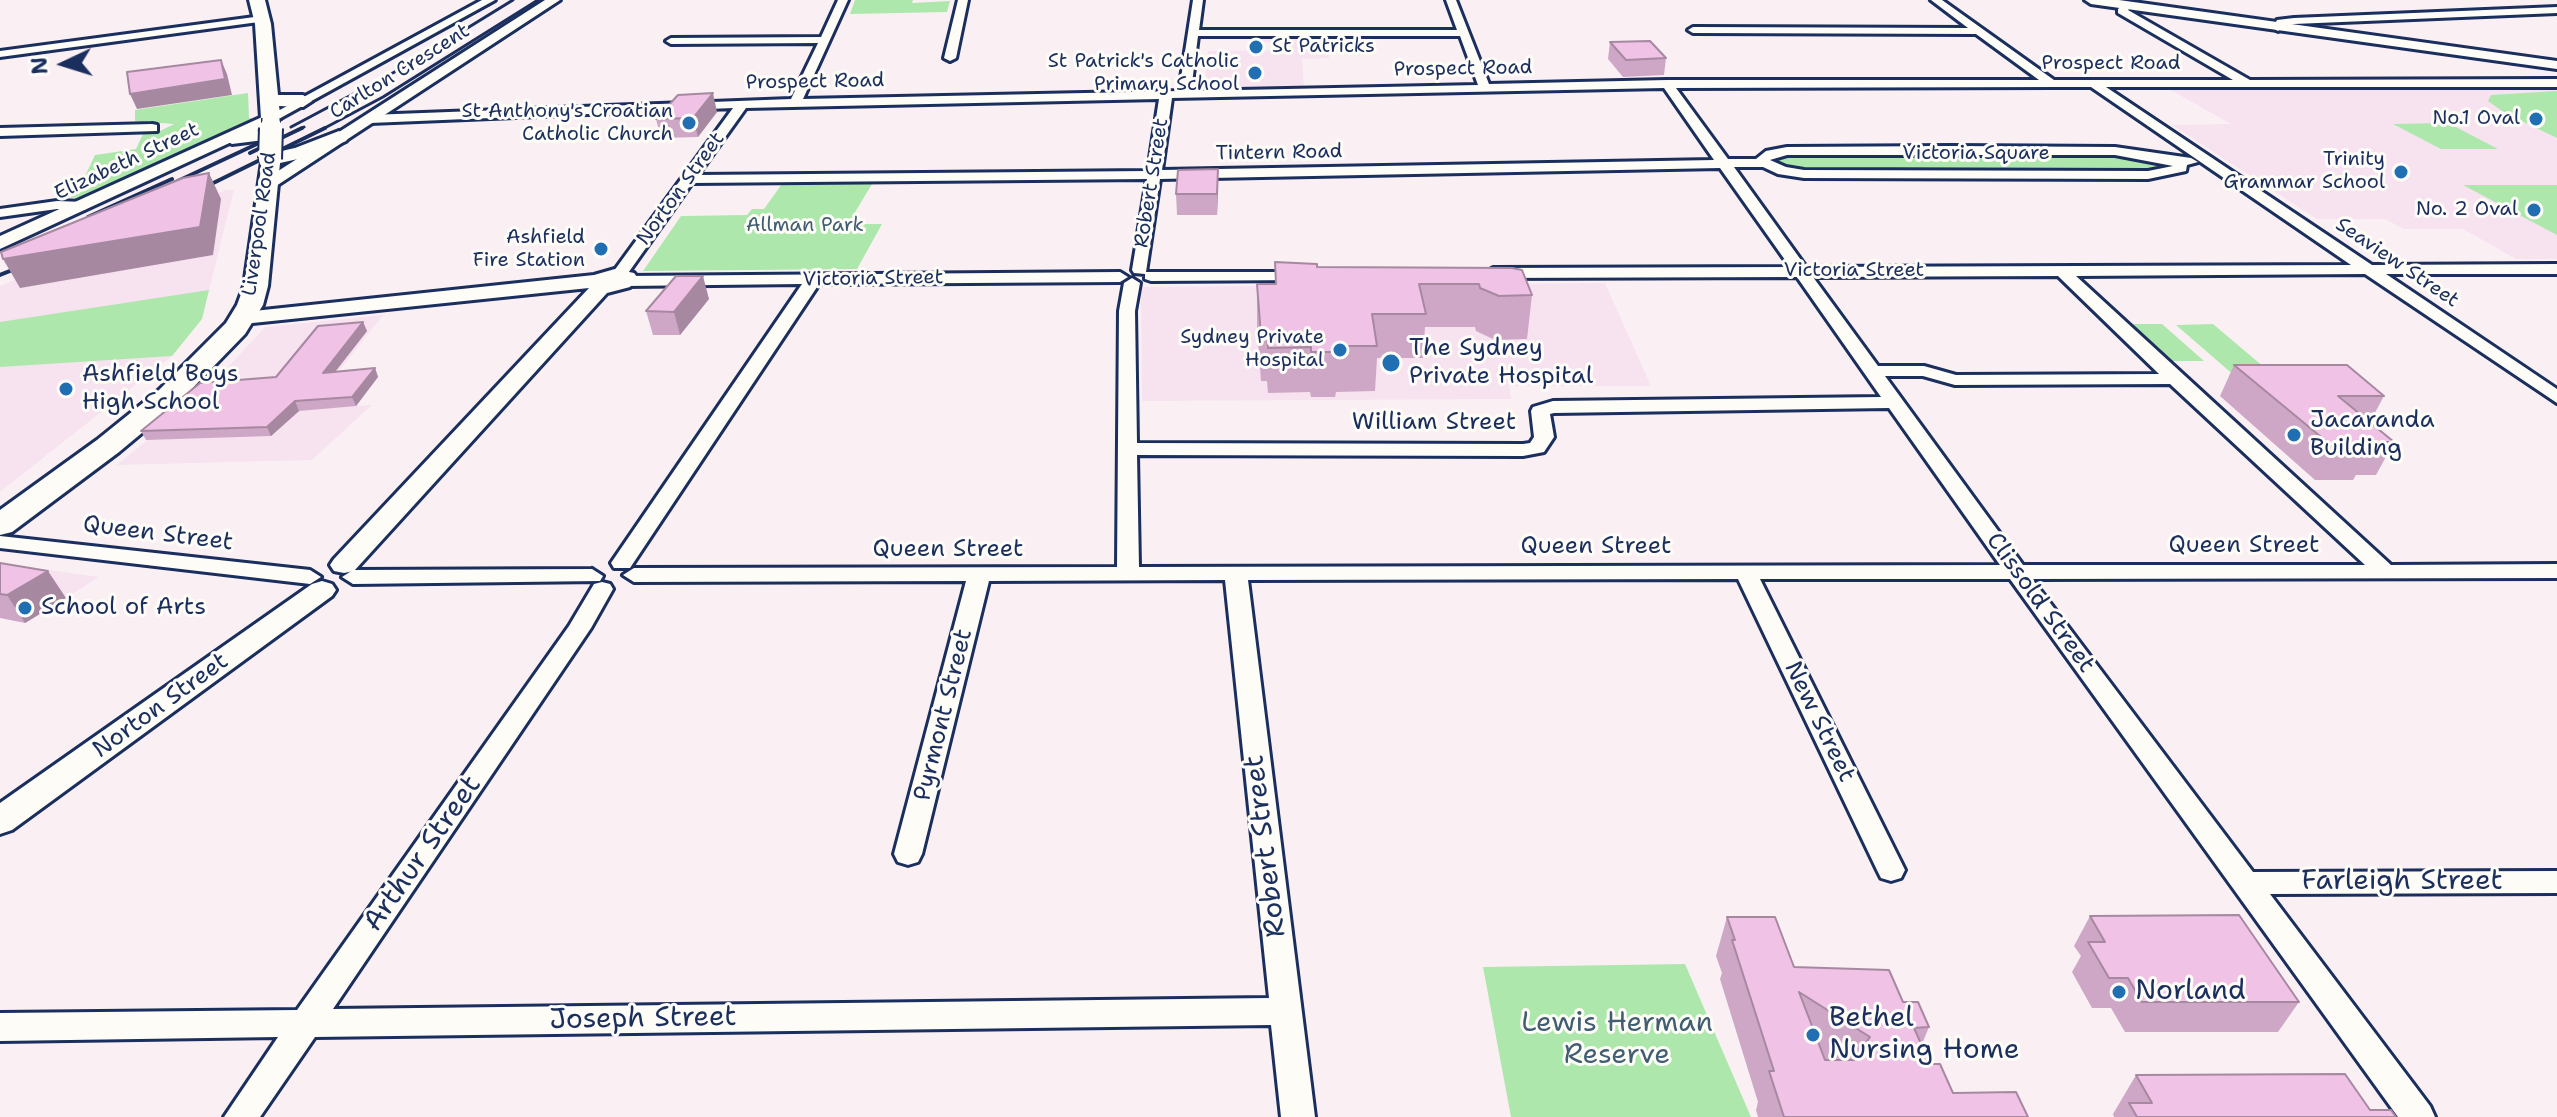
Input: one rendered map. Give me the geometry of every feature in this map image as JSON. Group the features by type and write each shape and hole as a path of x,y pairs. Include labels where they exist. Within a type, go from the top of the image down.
{"highway":[{"name":"Liverpool Road","path":"0,525 108,446 169,396 243,318 256,286 270,182 262,19 257,0"},
{"path":"232,138 303,101"},
{"path":"270,159 310,150 339,137"}],"main road":[{"name":"Carlton Crescent","path":"270,182 554,0"},
{"path":"2091,0 2557,65"},
{"name":"Elizabeth Street","path":"0,243 232,138"},
{"name":"Victoria Street","path":"243,318 611,281"},
{"name":"Norton Street","path":"0,821 316,584 342,585 348,571 611,281"}],"street":[{"path":"303,101 490,0"},
{"path":"796,102 843,0"},
{"path":"950,58 963,0"},
{"path":"1185,94 1198,0"},
{"path":"1451,0 1485,88"},
{"path":"1936,0 2052,84"},
{"path":"2490,0 2557,23"},
{"path":"2126,6 2122,11 2248,84"},
{"path":"2278,28 2279,23 2285,22 2557,10"},
{"path":"0,54 262,19"},
{"path":"1693,30 1979,31"},
{"path":"1194,33 1463,33"},
{"path":"671,41 824,40"},
{"name":"Prospect Road","path":"370,119 796,102 1667,84 2557,83"},
{"name":"Clissold Street","path":"1667,84 2017,573 2418,1117"},
{"name":"Seaview Street","path":"2094,84 2557,397"},
{"name":"Robert Street","path":"1128,575 1127,311 1136,276 1166,95"},
{"name":"Norton Street","path":"611,281 742,104"},
{"path":"0,132 152,128"},
{"name":"Victoria Square","path":"1765,163 1763,159 1771,154 1787,151 1952,150 2115,151 2163,156 2179,162 2208,162"},
{"name":"Victoria Square","path":"1725,163 1765,163 1783,171 1804,174 2148,175 2181,168 2179,162"},
{"name":"Tintern Road","path":"689,179 1153,175 1725,163"},
{"path":"0,213 57,205 84,206"},
{"name":"Victoria Street","path":"1474,273 2557,269"},
{"path":"2061,270 2386,572"},
{"name":"Victoria Street","path":"611,281 1320,275"},
{"path":"348,571 621,585 628,569 814,279"},
{"path":"1872,371 1924,371 1955,380 2175,379"},
{"name":"William Street","path":"1129,449 1523,450 1537,448 1544,437 1540,411 1553,407 1895,402"},
{"name":"Queen Street","path":"0,542 316,584"},
{"name":"Queen Street","path":"628,569 979,576 2557,571"},
{"name":"New Street","path":"1746,573 1891,870"},
{"name":"Robert Street","path":"1236,575 1298,1117"},
{"name":"Pyrmont Street","path":"908,854 979,576"},
{"name":"Arthur Street","path":"241,1117 579,628 597,582"},
{"name":"Farleigh Street","path":"2247,883 2557,882"},
{"name":"Joseph Street","path":"0,1027 1286,1011"}],"shaded area":[{"name":"St Patrick's Catholic Primary School","path":"1258,37 1327,38 1329,58 1302,59 1304,87 1204,89 1208,51 1280,50 1281,42 1259,42"},
{"name":"Trinity Grammar School","path":"2167,88 2557,88 2557,259 2516,259 2463,229 2404,229 2385,219 2317,219 2172,125 2231,124"},
{"path":"226,190 234,190 202,319 172,356 0,492 0,286"},
{"name":"The Sydney Private Hospital","path":"1605,283 1651,386 1509,386 1511,399 1142,401 1141,287"},
{"path":"383,315 331,381 378,377 356,406 372,405 312,460 117,465 205,392 265,327"},
{"path":"0,563 99,577 66,598"}],"green space":[{"path":"855,0 950,1 947,12 850,14"},
{"name":"No.1 Oval","path":"2557,91 2557,138 2505,113 2488,101 2491,95"},
{"path":"248,93 249,118 252,118 229,132 87,197 70,198 79,189 95,155 136,149 143,134 156,133 174,124 135,121 135,110"},
{"path":"2447,123 2498,149 2441,149 2393,124"},
{"path":"1781,155 2132,155 2159,161 2164,167 2152,170 1808,171 1790,170 1773,162 1773,158"},
{"name":"Allman Park","path":"875,179 848,224 882,224 857,269 643,271 681,216 747,215 752,209 764,209 784,181"},
{"name":"No. 2 Oval","path":"2463,185 2557,185 2557,235"},
{"path":"209,290 202,319 172,356 0,367 0,322"},
{"path":"2130,324 2162,324 2204,361 2169,361"},
{"path":"2213,324 2291,390 2251,390 2176,325"},
{"name":"Lewis Herman Reserve","path":"1685,964 1751,1117 1511,1117 1483,967"}],"building":[{"path":"1650,41 1666,58 1626,60 1610,42"},
{"path":"221,60 225,79 130,94 127,72"},
{"path":"713,93 693,118 656,119 678,95"},
{"path":"1218,169 1217,194 1176,194 1178,170"},
{"path":"209,173 200,227 3,259 1,252 183,178"},
{"path":"1275,262 1317,264 1317,267 1512,268 1522,270 1532,295 1499,296 1480,288 1479,284 1419,284 1426,314 1372,314 1377,346 1336,346 1337,352 1311,352 1311,347 1268,348 1267,336 1261,336 1257,284 1276,284"},
{"path":"676,276 703,276 674,312 646,311"},
{"path":"363,322 323,373 375,368 352,397 295,401 267,427 141,431 200,383 276,377 318,326"},
{"path":"2234,365 2347,365 2384,396 2338,396 2394,442 2366,442 2371,446 2332,446"},
{"path":"0,563 48,571 7,595 0,594"},
{"path":"2239,915 2299,1002 2142,1002 2128,978 2109,978 2088,942 2105,942 2090,916"},
{"path":"1727,917 1775,917 1794,967 1889,970 1903,1002 1918,1002 1929,1027 1914,1028 1930,1064 1940,1064 1953,1093 2016,1092 2028,1117 1784,1117 1769,1071 1774,1071 1732,940 1735,940","holes":["1799,992 1870,1037 1854,1060 1825,1060"]},
{"path":"2345,1074 2370,1110 2391,1110 2396,1117 2137,1117 2129,1103 2152,1103 2136,1075"}],"railway":[{"path":"291,127 404,67 513,0"},
{"path":"322,130 383,97 538,0"},
{"path":"250,153 302,128"},
{"path":"298,130 302,128"},
{"path":"195,192 322,130"},
{"path":"165,187 259,143"},
{"path":"88,217 172,179"},
{"path":"0,275 30,263"}],"place":[{"name":"St Patricks","path":"1256,47"},
{"name":"St Patrick's Catholic Primary School","path":"1255,73"},
{"name":"No.1 Oval","path":"2536,119"},
{"name":"St Anthony's Croatian Catholic Church","path":"689,123"},
{"name":"Trinity Grammar School","path":"2401,172"},
{"name":"No. 2 Oval","path":"2534,210"},
{"name":"Ashfield Fire Station","path":"601,249"},
{"name":"Sydney Private Hospital","path":"1340,350"},
{"name":"The Sydney Private Hospital","path":"1391,363"},
{"name":"Ashfield Boys High School","path":"66,389"},
{"name":"Jacaranda Building","path":"2294,435"},
{"name":"School of Arts","path":"25,608"},
{"name":"Norland","path":"2119,992"},
{"name":"Bethel Nursing Home","path":"1813,1035"}]}
